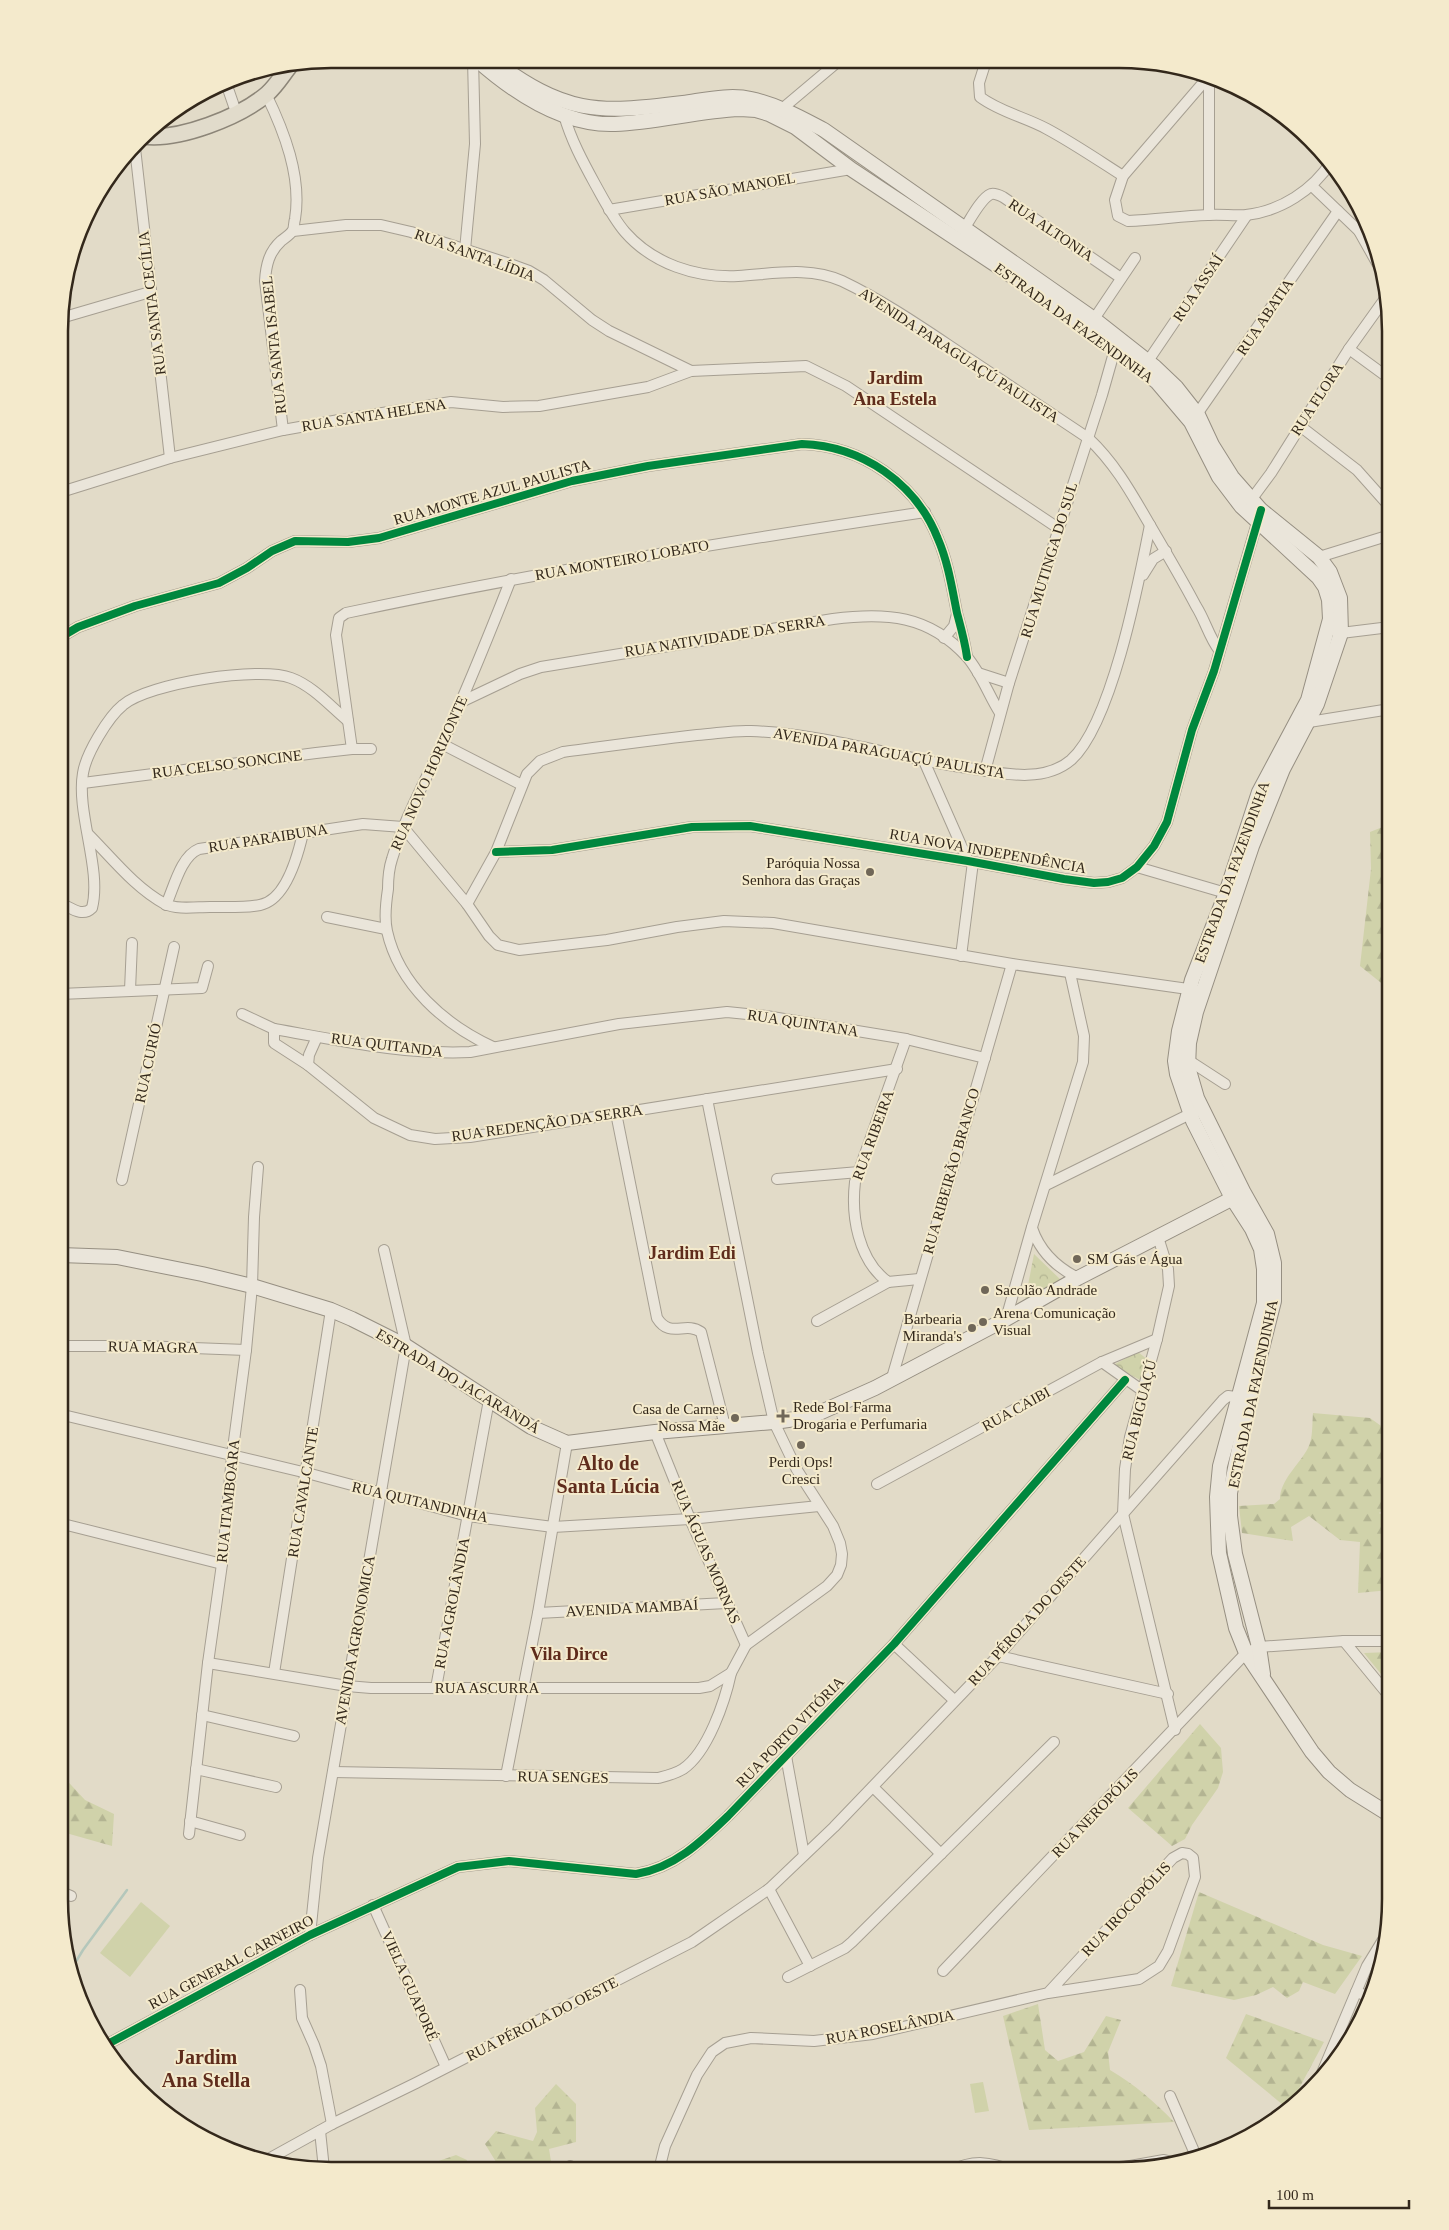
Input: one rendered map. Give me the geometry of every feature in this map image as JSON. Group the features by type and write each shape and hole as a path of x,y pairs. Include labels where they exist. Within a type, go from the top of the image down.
{"main road":[{"name":"ESTRADA DA FAZENDINHA","path":"486,67 512,87 564,115 594,123 614,124 716,110 756,110 769,114 795,127 851,169 999,267 1115,349 1157,382 1194,419 1219,477 1241,506 1259,516 1318,557 1330,572 1340,598 1335,630 1309,722 1272,794 1203,992 1189,1043 1188,1060 1197,1098 1238,1195"},
{"name":"ESTRADA DA FAZENDINHA","path":"502,67 526,84 559,100 587,108 619,110 750,98 783,108 824,130 1094,319 1148,361 1176,387 1194,419 1223,464 1251,500 1259,516 1309,567 1325,587 1335,630 1308,700 1259,792 1226,893 1189,989 1179,1031 1175,1062 1190,1114 1238,1195 1267,1234 1273,1253 1275,1273 1274,1301 1269,1327 1243,1398 1230,1516 1235,1554 1253,1650 1263,1675 1312,1752 1329,1772 1350,1790 1382,1810"},
{"path":"153,137 162,137 188,132 236,112 266,94 285,72"},
{"path":"559,100 564,115"},
{"path":"567,1443 655,1432 799,1420 823,1413 1006,1319 1078,1278 1238,1195"},
{"name":"ESTRADA DO JACARANDÁ","path":"68,1255 117,1257 252,1286 331,1310 406,1346 530,1427 567,1443"}],"street":[{"path":"465,250 475,144 475,67"},
{"path":"783,108 832,67"},
{"path":"984,67 979,84 980,97 1000,109 1048,129 1123,176"},
{"path":"1204,82 1123,176 1115,200 1115,209 1118,216 1128,221 1208,214 1247,215 1267,210 1293,199 1312,186 1326,169"},
{"path":"1208,214 1209,84"},
{"path":"228,89 236,112"},
{"path":"266,94 279,122 293,171 296,211 293,231"},
{"name":"AVENIDA PARAGUAÇÚ PAULISTA","path":"466,904 496,852 522,785 533,767 540,761 564,752 749,731 830,741 924,761 985,771 1017,774 1042,773 1061,767 1078,752 1088,739 1099,714 1119,657 1152,529 1111,462 1088,438 902,316 841,281 821,273 711,276 691,272 658,259 639,246 624,231 609,210 574,143 564,115"},
{"name":"RUA SANTA CECÍLIA","path":"135,155 170,458"},
{"name":"RUA SÃO MANOEL","path":"609,210 851,169"},
{"path":"1312,186 1359,231 1369,248"},
{"name":"RUA ALTONIA","path":"964,229 986,198 991,194 996,194 1121,278"},
{"name":"RUA ABATIA","path":"1194,419 1338,211"},
{"name":"RUA ASSAÍ","path":"1148,361 1247,215"},
{"name":"RUA SANTA LÍDIA","path":"293,231 346,225 380,225 404,230 529,271 544,280 592,320 609,331 690,371"},
{"name":"RUA SANTA ISABEL","path":"283,430 265,282 269,255 293,231"},
{"path":"1094,319 1135,258"},
{"path":"68,316 150,292"},
{"name":"RUA FLORA","path":"1251,500 1380,306"},
{"name":"RUA MUTINGA DO SUL","path":"985,771 1009,683 1115,349"},
{"path":"1349,350 1382,373"},
{"path":"690,371 806,366 846,386 1058,528"},
{"name":"RUA SANTA HELENA","path":"68,490 170,458 283,430 451,402 503,407 539,406 648,387 690,371"},
{"path":"1300,426 1357,470 1382,498"},
{"name":"RUA MONTE AZUL PAULISTA","path":"68,632 135,606 219,583 247,568 272,551 295,542 348,542 379,538 572,481 622,471 780,446 817,444 860,457 879,467 909,490 925,512 938,538 953,591 967,657"},
{"name":"RUA MONTEIRO LOBATO","path":"348,722 336,635 340,618 346,613 511,580 723,542 925,512"},
{"name":"RUA NOVA INDEPENDÊNCIA","path":"496,852 552,850 692,827 750,826 1094,883 1122,878 1137,867 1154,846 1167,822 1192,730 1214,671 1224,631 1259,516"},
{"path":"1152,529 1166,551 1219,650"},
{"path":"1318,557 1382,537"},
{"name":"AVENIDA PARAGUAÇÚ PAULISTA","path":"1140,580 1153,559 1166,551"},
{"name":"RUA NOVO HORIZONTE","path":"494,1047 474,1038 454,1024 412,985 400,967 386,929 386,900 391,861 403,827 461,702 511,580"},
{"path":"944,638 954,626 957,614"},
{"name":"RUA NATIVIDADE DA SERRA","path":"461,702 520,674 541,667 850,617 880,615 900,617 923,625 944,638 967,657 1000,713"},
{"path":"1335,630 1382,627"},
{"path":"1208,628 1224,631"},
{"path":"978,673 1009,683"},
{"path":"68,907 81,913 86,913 92,908 93,887 83,783 86,765 99,737 112,718 122,705 137,695 154,689 246,674 278,674 302,683 348,722 352,749"},
{"path":"1309,722 1382,710"},
{"path":"442,744 522,785"},
{"name":"RUA CELSO SONCINE","path":"83,783 352,749 371,749"},
{"path":"924,761 971,862 961,956"},
{"name":"RUA PARAIBUNA","path":"166,905 185,862 194,851 206,847 363,824 403,827"},
{"path":"403,827 466,904 489,936 498,945 519,950 607,940 677,927 738,921 793,926 961,956 1203,992"},
{"path":"88,834 137,883 166,905 180,907 242,907 266,903 278,894 298,854 303,833"},
{"path":"1137,867 1226,893"},
{"path":"327,917 386,929"},
{"path":"130,990 132,943"},
{"name":"RUA CURIÓ","path":"122,1180 174,947"},
{"name":"RUA RIBEIRÃO BRANCO","path":"892,1378 919,1279 1012,964"},
{"path":"68,994 164,988 202,988 208,966"},
{"path":"1006,1319 1083,1062 1084,1036 1070,973"},
{"name":"RUA QUINTANA","path":"619,1024 712,1013 743,1013 906,1039 985,1058"},
{"path":"242,1014 274,1029"},
{"name":"RUA QUITANDA","path":"274,1029 396,1049 429,1052 470,1052 619,1024"},
{"name":"RUA REDENÇÃO DA SERRA","path":"274,1029 274,1043 308,1065 367,1113 410,1135 435,1139 470,1137 897,1069"},
{"path":"308,1065 309,1055 317,1037"},
{"name":"RUA RIBEIRA","path":"888,1282 875,1272 870,1264 854,1219 853,1199 855,1182 897,1069 906,1039"},
{"path":"1188,1060 1225,1084"},
{"path":"707,1099 758,1353 774,1422 788,1454 833,1526 840,1543 841,1565 837,1575 812,1599 746,1645 731,1673"},
{"path":"616,1113 658,1318 665,1328 693,1328 701,1332 726,1426"},
{"path":"1046,1185 1190,1114"},
{"name":"RUA ITAMBOARA","path":"189,1834 208,1663 222,1564 232,1456 246,1350 252,1286 254,1217 258,1168"},
{"path":"777,1179 859,1172"},
{"path":"1032,1227 1037,1242 1045,1254 1078,1278"},
{"name":"RUA BIGUAÇÚ","path":"1158,1237 1168,1269 1169,1286 1129,1445 1125,1469 1123,1514 1168,1694 1175,1730"},
{"path":"384,1250 406,1346"},
{"path":"817,1320 888,1282 919,1279"},
{"name":"RUA CAVALCANTE","path":"274,1673 307,1473 331,1310"},
{"name":"RUA CAIBI","path":"877,1484 1102,1362 1157,1339"},
{"name":"RUA MAGRA","path":"68,1346 141,1346 246,1350"},
{"name":"AVENIDA AGRONOMICA","path":"310,1935 318,1858 406,1346"},
{"path":"1102,1362 1125,1380 1144,1391"},
{"name":"RUA PORTO VITÓRIA","path":"373,1905 458,1867 480,1863 509,1861 636,1874 650,1872 681,1856 703,1840 894,1644 1125,1380"},
{"name":"RUA PÉROLA DO OESTE","path":"274,2156 332,2124 692,1942 769,1889 873,1787 998,1656 1222,1400 1228,1396 1243,1398"},
{"name":"RUA AGROLÂNDIA","path":"436,1688 490,1400"},
{"name":"RUA QUITANDINHA","path":"68,1416 307,1473 468,1516 553,1527 690,1519 819,1506"},
{"name":"RUA ÁGUAS MORNAS","path":"655,1432 690,1519 746,1645"},
{"path":"506,1776 538,1613 567,1443"},
{"path":"68,1526 222,1564"},
{"name":"AVENIDA MAMBAÍ","path":"538,1613 726,1603"},
{"path":"1253,1650 1344,1640 1382,1641"},
{"path":"1344,1640 1382,1687"},
{"path":"894,1644 954,1700"},
{"name":"RUA NEROPÓLIS","path":"943,1971 1253,1650"},
{"path":"998,1656 1168,1694"},
{"name":"RUA ASCURRA","path":"208,1663 347,1686 436,1688 699,1688 710,1686 731,1673"},
{"name":"RUA SENGES","path":"333,1772 658,1778 670,1776 684,1769 709,1736 725,1700 731,1673"},
{"path":"202,1715 294,1736"},
{"path":"788,1977 845,1948 852,1942 1054,1742"},
{"path":"786,1756 804,1855"},
{"path":"196,1769 276,1786"},
{"path":"873,1787 941,1854"},
{"path":"190,1821 240,1836"},
{"name":"RUA IROCOPÓLIS","path":"1048,1992 1174,1858 1182,1853 1188,1854 1193,1858 1195,1877 1168,1951 1159,1966 1139,1979"},
{"path":"769,1889 810,1966"},
{"name":"RUA GENERAL CARNEIRO","path":"110,2043 310,1935 373,1905"},
{"name":"VIELA GUAPORÉ","path":"373,1905 446,2067"},
{"path":"1326,2061 1341,2023 1367,1966 1376,1951"},
{"name":"RUA ROSELÂNDIA","path":"661,2162 665,2146 696,2075 712,2052 725,2043 751,2038 814,2041 873,2034 1048,1992 1139,1979"},
{"path":"300,1990 302,2018 321,2066 332,2124"},
{"path":"1356,1992 1364,1994"},
{"path":"1170,2096 1194,2152"},
{"path":"320,2131 323,2162"}],"green space":[{"path":"1382,827 1382,984 1360,966 1371,869 1370,832"},
{"path":"1034,1254 1062,1281 1025,1301"},
{"path":"1138,1352 1148,1360 1142,1381 1113,1365"},
{"path":"1313,1413 1370,1418 1382,1427 1382,1511 1379,1513 1382,1515 1382,1591 1358,1593 1360,1542 1340,1540 1309,1516 1291,1527 1293,1541 1242,1533 1239,1506 1274,1504 1280,1499 1286,1479 1308,1448 1312,1436"},
{"path":"1382,1652 1382,1675 1364,1653"},
{"path":"1200,1724 1221,1748 1223,1772 1218,1788 1192,1825 1185,1839 1172,1846 1128,1808"},
{"path":"68,1782 85,1800 114,1814 112,1846 68,1834"},
{"path":"1199,1892 1323,1945 1362,1956 1335,1994 1303,1982 1299,1991 1287,1998 1273,1987 1256,1995 1234,2000 1171,1986"},
{"path":"141,1902 170,1926 130,1977 100,1953"},
{"path":"1038,2004 1045,2050 1058,2061 1084,2052 1106,2016 1121,2020 1108,2052 1110,2070 1144,2094 1174,2122 1029,2130 1003,2016"},
{"path":"1246,2014 1324,2042 1296,2093 1283,2105 1226,2058"},
{"path":"983,2082 989,2111 975,2113 970,2084"},
{"path":"556,2084 576,2104 576,2142 549,2149 552,2162 496,2162 485,2144 496,2131 533,2141 537,2132 535,2108"},
{"path":"456,2155 467,2160 466,2162 436,2162"}],"waterway":[{"path":"75,1963 127,1890"}],"cycle path":[{"path":"68,633 78,627 135,606 219,583 247,568 272,551 295,541 348,542 379,538 572,481 648,466 802,444 824,446 866,460 884,471 916,501 928,519 944,557 967,657"},
{"path":"496,852 552,850 692,827 750,826 968,861 1064,879 1094,883 1122,878 1137,867 1154,846 1167,822 1192,730 1214,671 1261,510"},
{"path":"110,2043 310,1935 458,1867 509,1861 636,1874 650,1871 675,1860 708,1835 728,1816 894,1644 1125,1380"}],"place":[{"name":"Paróquia Nossa Senhora das Graças","path":"870,872"},
{"name":"SM Gás e Água","path":"1077,1259"},
{"name":"Sacolão Andrade","path":"985,1290"},
{"name":"Arena Comunicação Visual","path":"983,1322"},
{"name":"Barbearia Miranda's","path":"972,1328"},
{"name":"Rede Bol Farma Drogaria e Perfumaria","path":"783,1416"},
{"name":"Casa de Carnes Nossa Mãe","path":"735,1418"},
{"name":"Perdi Ops! Cresci","path":"801,1445"}],"district":[{"name":"Jardim Ana Estela","path":"895,388"},
{"name":"Jardim Edi","path":"692,1253"},
{"name":"Alto de Santa Lúcia","path":"608,1474"},
{"name":"Vila Dirce","path":"569,1654"},
{"name":"Jardim Ana Stella","path":"206,2068"}]}
